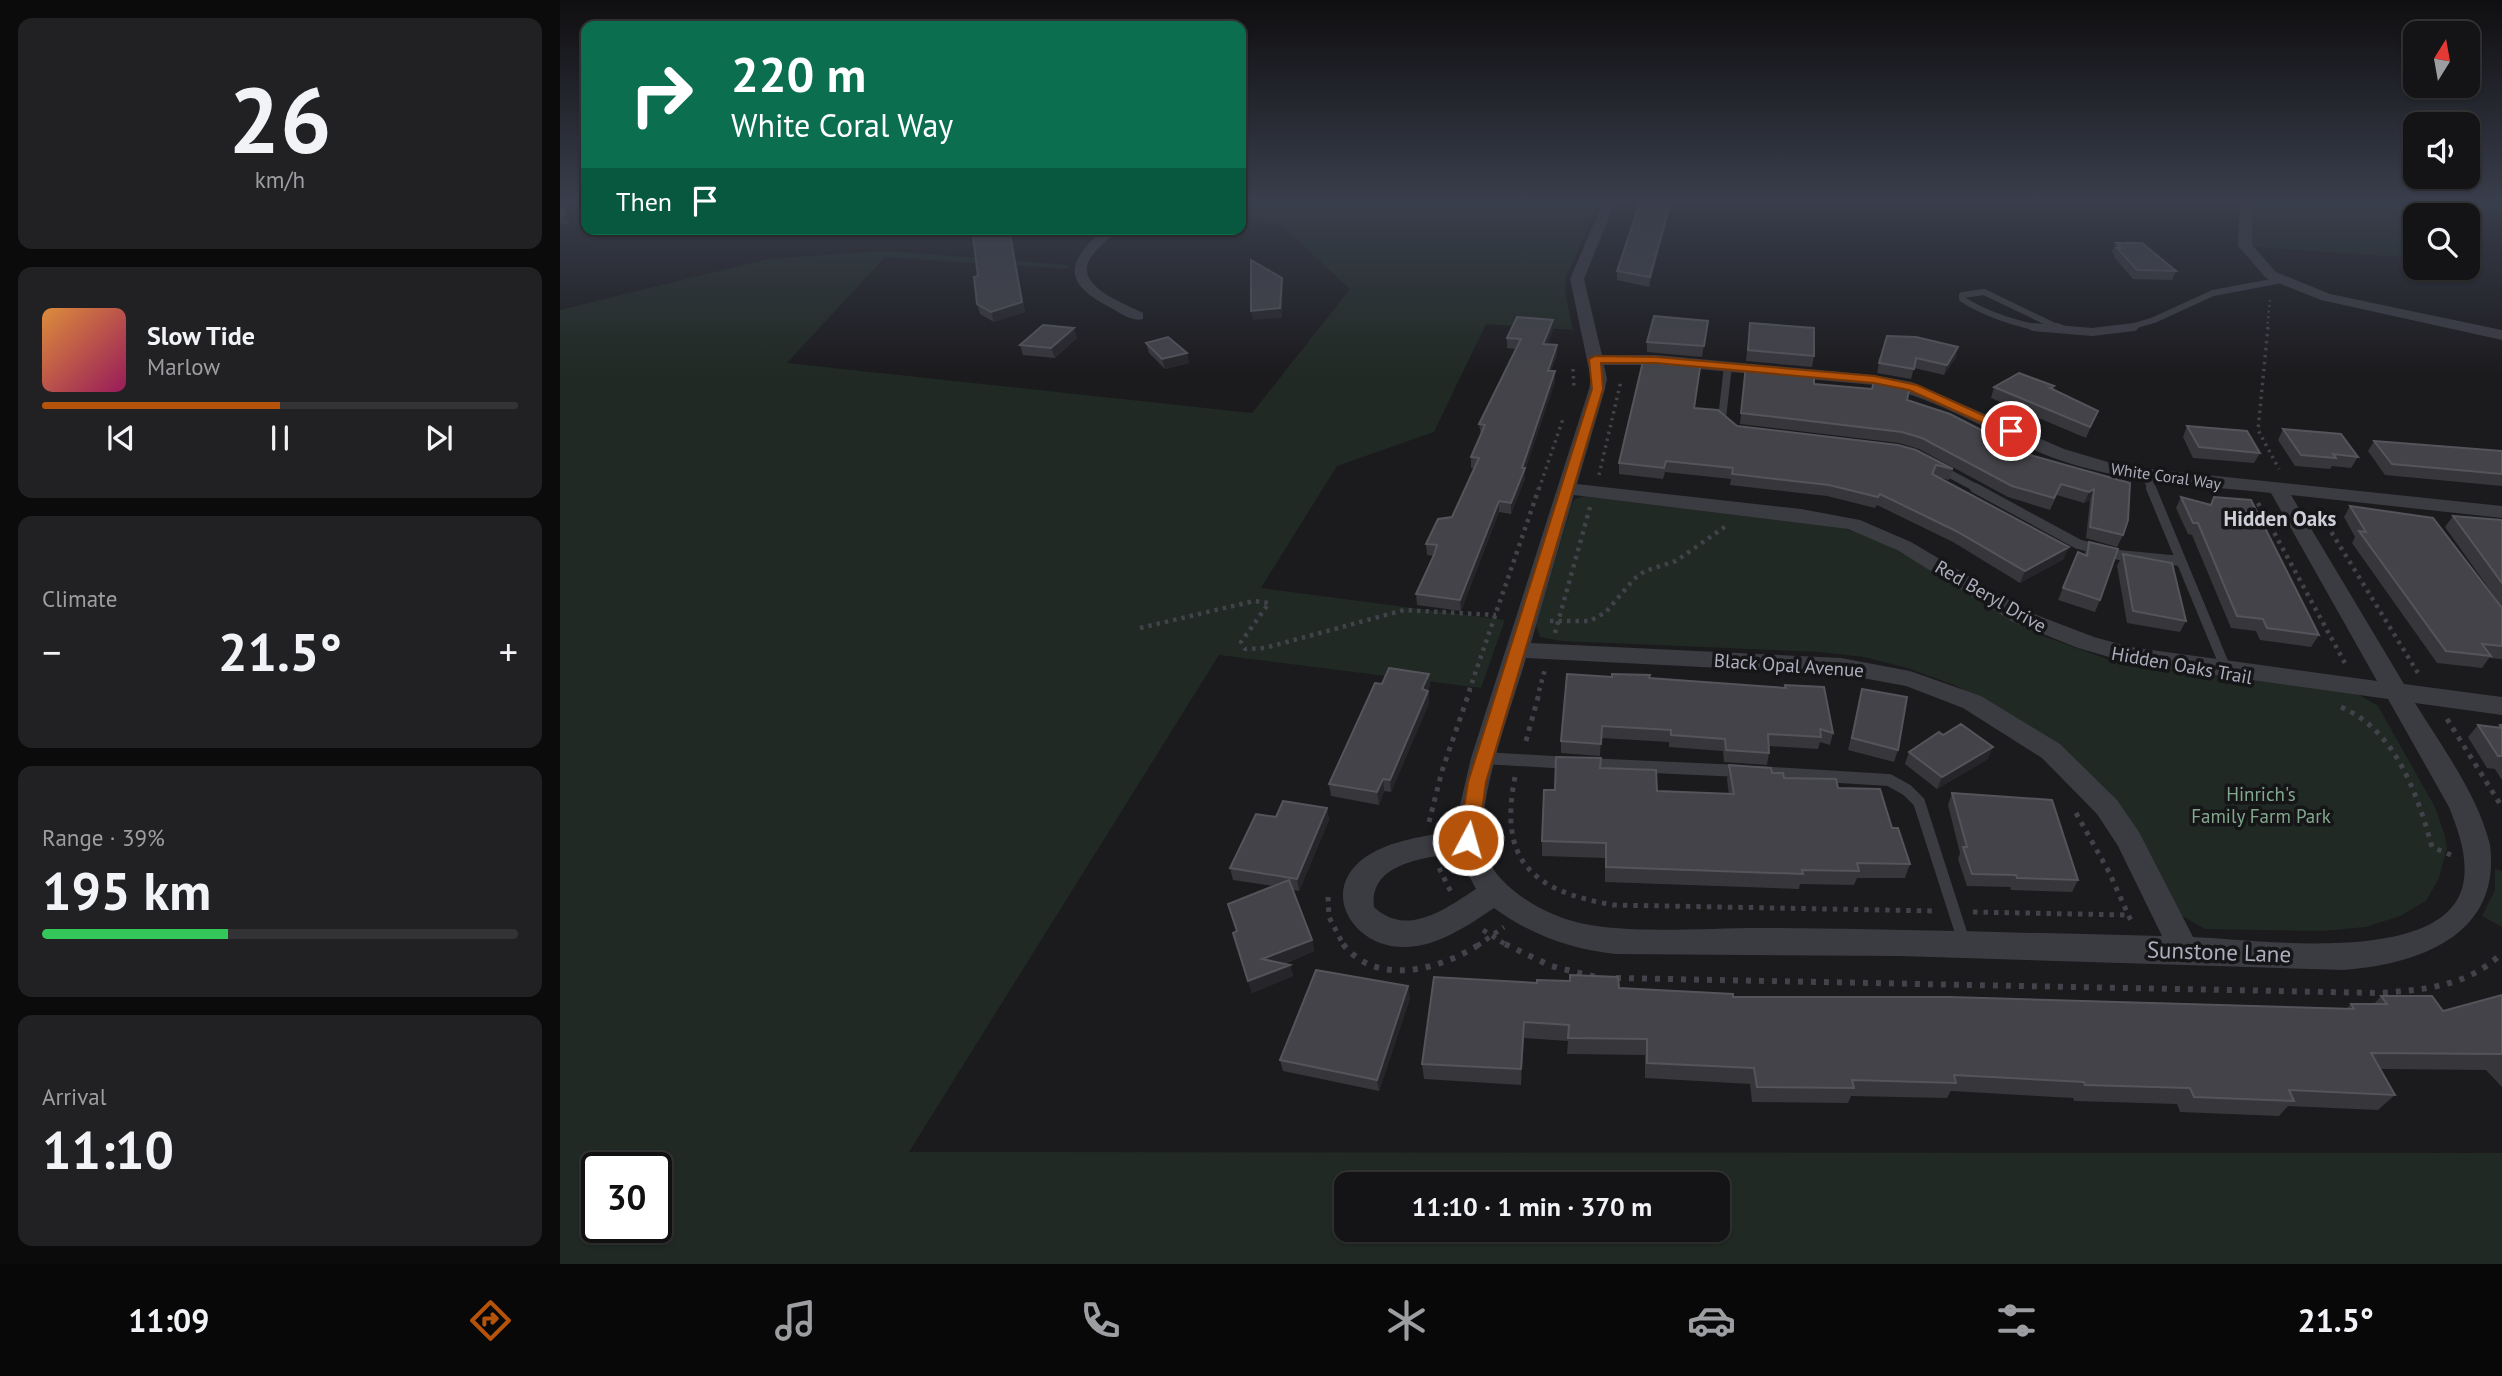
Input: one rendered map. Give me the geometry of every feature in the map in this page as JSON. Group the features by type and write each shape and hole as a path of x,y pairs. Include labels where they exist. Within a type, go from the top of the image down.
{"street":[{"path":"1081,259 1079,271 1085,285 1099,296 1138,316"},
{"path":"1469,830 1426,831 1399,852 1379,863 1363,879 1358,891 1360,913 1377,930 1411,934 1434,929 1464,913 1494,892 1478,867 1469,830 1484,758 1597,389 1595,359 1577,279 1585,259"},
{"path":"2257,259 2271,275 2285,282 2357,305 2502,335"},
{"name":"White Coral Way","path":"1595,359 1728,366 1874,380 1912,387 2058,453 2091,465 2146,476 2273,485 2421,511 2502,512"},
{"name":"Red Beryl Drive","path":"1569,483 1853,524 1893,540 2010,610 2051,630 2130,655 2358,686 2390,680 2433,696 2502,706"},
{"path":"2273,485 2462,805 2480,849 2482,871"},
{"name":"Black Opal Avenue","path":"1515,659 1551,666 1841,666 1910,679 1972,702 2051,751 2107,807 2129,840 2184,950"},
{"name":"Sunstone Lane","path":"1494,892 1520,910 1569,934 1615,941 1965,945 2322,955 2393,951 2427,941 2448,928 2465,911 2482,871"}],"lane":[{"path":"2062,329 1984,292 1962,295 1962,299 1973,308 2016,325 2062,329 2108,330 2134,327 2213,293 2285,282"},
{"path":"1728,366 1722,418 1727,425 1737,430"},
{"path":"1928,462 2078,544 2119,555 2181,561"},
{"path":"2146,476 2227,669"},
{"path":"1484,758 1889,780 1907,790 1919,802 1965,945"}],"path":[{"path":"2285,282 2268,301 2258,430 2273,485 2346,665 2372,711 2360,716"},
{"path":"1616,359 1621,389 1597,479 1602,486 1558,622 1551,666 1520,760 1507,818 1509,836 1528,868 1545,882 1589,902 1614,905 2129,915"},
{"path":"1570,399 1574,381 1572,360"},
{"path":"1566,412 1442,771 1426,831 1437,865 1464,913 1491,936 1528,957 1593,976 2162,988 2406,991 2455,981 2494,963 2502,953"},
{"path":"1544,474 1569,483"},
{"path":"2322,517 2419,674 2390,680 2346,665 2334,664"},
{"path":"1140,628 1254,601 1269,603 1267,611 1247,631 1241,642 1245,649 1265,648 1404,610 1496,615 1558,622 1590,621 1606,612 1634,579 1645,571 1676,561 1711,535 1738,523"},
{"path":"1478,665 1515,659 1551,666"},
{"path":"2433,696 2502,807"},
{"path":"2338,705 2360,716 2385,738 2417,801 2432,848 2482,871"},
{"path":"2073,809 2109,872 2162,988"},
{"path":"1426,831 1469,830"},
{"path":"1329,886 1327,909 1331,926 1348,951 1364,963 1409,972 1434,967 1461,956 1506,926 1545,882"}],"green space":[{"path":"768,259 883,259 787,363 1252,413 1350,289 1318,259 1574,259 1566,277 1565,293 1573,330 1486,324 1434,432 1337,466 1261,588 1505,620 1481,688 1219,655 909,1152 2502,1153 2502,1264 560,1264 560,310"},
{"path":"915,259 989,259 1068,265 1068,269"},
{"name":"Hinrich's Family Farm Park","path":"1585,496 1844,528 1886,544 2043,636 2107,659 2356,693 2378,706 2435,807 2447,848 2439,878 2426,901 2400,916 2366,927 2322,931 2205,929 2177,913 2144,849 2001,709 1954,685 1907,668 1864,657 1818,652 1561,641 1540,637 1536,625 1572,504 1575,499"},
{"path":"2495,869 2502,871 2502,927 2482,916 2495,890"}],"building":[{"path":"976,259 1014,259 1022,302 991,312 977,304 974,277 978,276"},
{"path":"1621,259 1655,259 1650,277 1617,271"},
{"path":"2127,259 2161,259 2176,271 2137,270"},
{"path":"1251,260 1282,278 1280,308 1251,311"},
{"path":"1654,316 1708,321 1704,346 1647,342"},
{"path":"1517,317 1553,320 1543,344 1557,345 1548,371 1555,371 1522,468 1525,468 1511,503 1499,501 1460,600 1416,594 1437,545 1426,544 1438,519 1452,517 1479,458 1471,457 1485,425 1479,424 1521,339 1507,338"},
{"path":"1750,323 1814,328 1814,356 1748,350"},
{"path":"1043,325 1074,328 1051,348 1020,345"},
{"path":"1887,336 1916,337 1958,347 1947,365 1916,358 1914,369 1879,363"},
{"path":"1168,337 1187,353 1162,359 1146,343"},
{"path":"1644,357 1701,361 1694,408 1718,410 1737,426 1898,445 1916,450 1953,469 1936,465 1932,474 2069,547 2025,571 1956,531 1880,494 1878,497 1829,485 1732,474 1733,468 1666,461 1664,468 1619,463"},
{"path":"1746,365 1814,372 1814,384 1872,389 1875,377 1910,386 1907,400 1950,414 2030,455 2130,483 2128,520 2123,535 2090,527 2094,489 2089,492 2061,484 2054,498 2012,486 1922,438 1902,432 1741,413"},
{"path":"2019,373 2054,386 2050,388 2098,411 2090,427 1994,387"},
{"path":"2187,426 2247,431 2260,453 2199,447"},
{"path":"2283,429 2341,434 2358,457 2333,454 2336,458 2301,455"},
{"path":"2374,441 2502,451 2502,474 2392,464"},
{"path":"2181,497 2211,505 2214,497 2251,500 2319,635 2267,628 2263,619 2237,616 2198,523 2193,523"},
{"path":"2350,506 2433,518 2502,608 2502,646 2482,644 2491,656 2446,651 2359,531 2366,532"},
{"path":"2453,516 2502,520 2502,583"},
{"path":"2089,542 2118,549 2100,600 2063,588 2078,552 2087,556"},
{"path":"2123,554 2172,563 2186,621 2133,611"},
{"path":"1389,668 1429,674 1422,689 1428,691 1390,780 1383,779 1377,792 1329,784 1375,683 1382,684"},
{"path":"1567,674 1612,677 1612,674 1650,675 1649,678 1786,688 1785,685 1824,687 1833,733 1820,729 1821,737 1768,734 1769,753 1726,750 1725,739 1671,735 1671,730 1602,726 1601,744 1561,741"},
{"path":"1862,689 1907,697 1898,750 1852,738"},
{"path":"1961,724 1993,747 1942,777 1909,752 1939,732 1943,735"},
{"path":"2478,725 2502,728 2502,756 2498,756"},
{"path":"1556,757 1601,758 1600,768 1656,770 1657,791 1734,794 1729,765 1771,768 1772,773 1783,773 1784,778 1836,779 1838,788 1880,789 1892,828 1898,828 1910,864 1857,863 1859,871 1802,870 1803,874 1606,867 1606,843 1542,841 1544,790 1555,790"},
{"path":"1952,793 2052,800 2078,880 1972,874 1963,847 1967,847"},
{"path":"1283,801 1327,808 1297,879 1230,868 1256,814 1276,817"},
{"path":"1289,880 1312,940 1262,959 1290,965 1248,981 1233,933 1237,931 1228,904"},
{"path":"1316,970 1408,986 1377,1080 1280,1060"},
{"path":"1570,975 1618,977 1619,988 1733,994 1733,997 1949,997 2354,1009 2351,1004 2387,1004 2381,996 2432,996 2443,1011 2502,995 2502,1054 2371,1053 2395,1095 2289,1090 2294,1101 2194,1097 2190,1088 2085,1085 2084,1082 1954,1075 1956,1083 1852,1080 1854,1088 1757,1087 1754,1068 1647,1063 1647,1039 1568,1038 1569,1025 1524,1022 1521,1069 1422,1064 1434,977 1537,983 1537,980 1570,981"}],"district":[{"name":"Hidden Oaks","path":"2280,519"}],"route":[{"path":"1468,840 1469,819 1477,782 1597,389 1599,379 1595,359 1656,360 1874,380 1912,387 1942,398 2011,431"}]}
